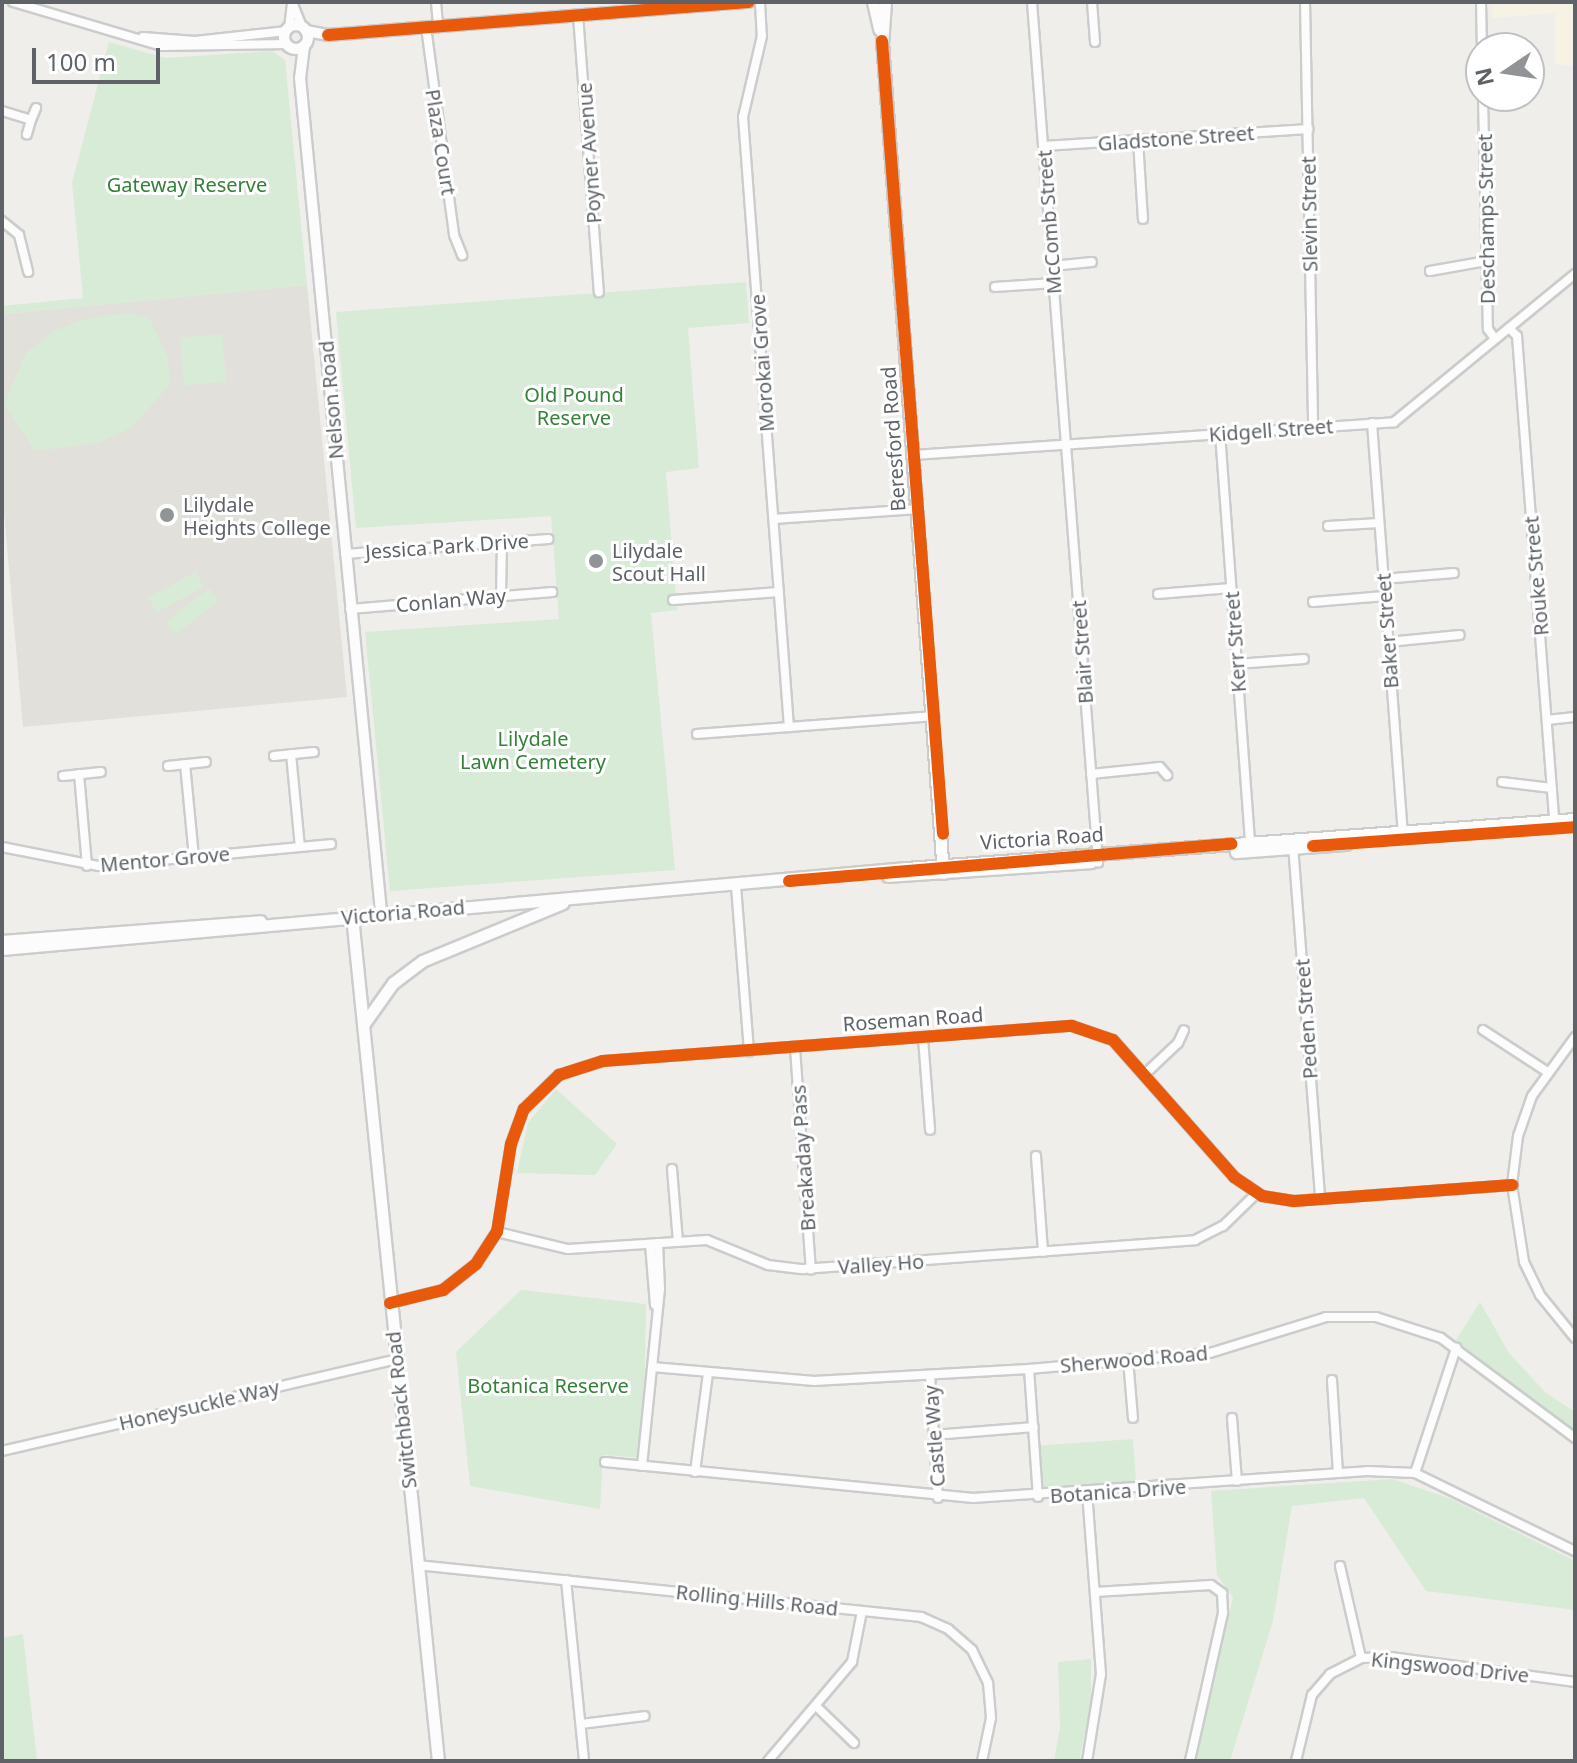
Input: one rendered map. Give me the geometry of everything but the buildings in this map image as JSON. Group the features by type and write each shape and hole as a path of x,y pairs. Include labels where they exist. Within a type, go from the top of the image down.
{"main road":[{"path":"874,2 883,2"},
{"name":"Beresford Road","path":"874,2 882,41"},
{"name":"Beresford Road","path":"883,2 882,41 946,869"},
{"name":"Victoria Road","path":"2,949 381,912 1402,836 1555,824 1575,819"},
{"name":"Victoria Road","path":"1555,824 1575,827"},
{"path":"363,1025 393,983 422,961 575,899"},
{"name":"Switchback Road","path":"352,916 438,1761"},
{"name":"Victoria Road","path":"2,941 240,921 284,922"}],"street":[{"path":"13,2 26,3 142,37 162,46 288,46 304,36"},
{"name":"Nelson Road","path":"292,2 287,29 288,46 300,78"},
{"name":"Nelson Road","path":"292,2 304,36 300,78 381,912"},
{"name":"Plaza Court","path":"436,2 432,26 454,235 462,255"},
{"path":"142,37 195,41 287,29 304,36 328,35 578,15 610,7 749,2"},
{"name":"Morokai Grove","path":"760,2 762,36 743,117 789,727"},
{"name":"McComb Street","path":"1032,2 1066,443"},
{"path":"1092,2 1095,42"},
{"name":"Slevin Street","path":"1305,2 1313,426"},
{"path":"1481,2 1482,32"},
{"name":"Poyner Avenue","path":"578,15 599,292"},
{"path":"27,134 36,108"},
{"path":"2,111 31,120"},
{"name":"Deschamps Street","path":"1483,112 1488,329 1495,339"},
{"name":"Gladstone Street","path":"1044,146 1308,129"},
{"path":"1138,140 1143,219"},
{"path":"2,221 19,235 28,272"},
{"path":"25,254 36,253"},
{"path":"1430,271 1487,261"},
{"path":"1052,266 1092,262"},
{"name":"Kidgell Street","path":"914,455 1372,423 1402,418 1575,274"},
{"path":"995,287 1054,283"},
{"name":"Rouke Street","path":"1509,328 1517,336 1555,824"},
{"name":"Baker Street","path":"1372,423 1402,836"},
{"name":"Kerr Street","path":"1220,433 1250,847"},
{"name":"Blair Street","path":"1066,443 1097,858"},
{"path":"774,519 918,509"},
{"path":"1328,526 1379,523"},
{"name":"Jessica Park Drive","path":"345,554 548,539"},
{"path":"501,594 502,544"},
{"path":"1383,579 1454,573"},
{"path":"1158,594 1231,588"},
{"name":"Conlan Way","path":"350,609 414,600 491,600 501,594 552,592"},
{"path":"673,600 779,592"},
{"path":"1313,602 1385,596"},
{"path":"1388,642 1460,635"},
{"path":"1236,664 1304,659"},
{"path":"697,734 934,716"},
{"path":"1547,720 1575,717"},
{"path":"274,756 314,752"},
{"path":"291,754 300,847"},
{"path":"168,766 206,762"},
{"path":"185,764 194,857"},
{"path":"1091,774 1160,767 1167,775"},
{"path":"63,776 101,772"},
{"path":"79,774 87,866"},
{"path":"1502,782 1552,788"},
{"name":"Mentor Grove","path":"2,847 87,866 331,844"},
{"name":"Peden Street","path":"1293,844 1320,1199"},
{"path":"736,886 749,1051"},
{"name":"Roseman Road","path":"390,1303 422,1298 455,1283 485,1254 497,1232 515,1131 532,1098 559,1075 603,1061 1072,1026 1113,1040 1234,1177 1256,1194"},
{"path":"1145,1074 1178,1043 1184,1030"},
{"path":"1483,1030 1546,1071"},
{"path":"1575,1037 1546,1071 1518,1136 1512,1185 1524,1262 1540,1295 1575,1338"},
{"path":"923,1038 930,1130"},
{"name":"Breakaday Pass","path":"795,1048 811,1269"},
{"path":"1036,1156 1043,1252"},
{"path":"672,1169 678,1242"},
{"path":"1256,1194 1284,1201 1512,1185"},
{"name":"Valley Ho","path":"497,1232 556,1248 717,1241 776,1267 811,1269 1195,1240 1223,1226 1256,1194"},
{"path":"642,1466 656,1314 654,1243"},
{"name":"Sherwood Road","path":"652,1367 814,1381 1029,1369 1218,1351 1299,1323 1351,1315 1399,1321 1456,1348 1575,1438"},
{"path":"1415,1473 1456,1348"},
{"name":"Honeysuckle Way","path":"2,1451 396,1359"},
{"path":"1128,1359 1133,1418"},
{"path":"1029,1369 1038,1497"},
{"path":"695,1472 708,1373"},
{"name":"Castle Way","path":"930,1375 938,1498"},
{"path":"1332,1380 1338,1473"},
{"path":"1232,1418 1237,1481"},
{"path":"934,1435 1034,1427"},
{"name":"Botanica Drive","path":"605,1462 938,1498 1038,1497 1338,1473 1415,1473 1575,1551"},
{"path":"1087,1492 1101,1674 1087,1761"},
{"name":"Rolling Hills Road","path":"417,1565 921,1617 948,1629 972,1650 991,1700 982,1761"},
{"path":"1340,1566 1361,1658"},
{"path":"566,1580 584,1761"},
{"path":"1095,1592 1211,1585 1222,1593 1223,1613 1190,1761"},
{"path":"768,1761 852,1662 862,1611"},
{"name":"Kingswood Drive","path":"1296,1761 1312,1695 1330,1674 1361,1658 1391,1657 1575,1682"},
{"path":"816,1706 854,1743"},
{"path":"581,1724 645,1716"}],"shaded area":[{"path":"1491,2 1575,2 1575,66 1555,64 1555,13 1492,18"},
{"name":"Lilydale Heights College","path":"307,285 347,697 23,727 2,489 2,314"}],"green space":[{"name":"Gateway Reserve","path":"109,42 165,58 272,51 285,60 307,285 2,314 2,306 83,298 72,183"},
{"path":"746,282 749,323 688,328 699,468 666,472 677,610 651,613 675,870 390,891 365,632 559,619 551,516 356,528 336,312"},
{"path":"127,313 149,318 168,358 170,384 131,428 98,443 35,451 4,404 26,353 54,331 84,319"},
{"path":"222,334 226,382 184,385 180,338"},
{"path":"196,572 204,587 156,612 148,597"},
{"path":"209,588 219,601 176,634 166,622"},
{"path":"556,1089 617,1144 595,1175 517,1173 528,1123"},
{"name":"Botanica Reserve","path":"521,1290 646,1304 643,1458 603,1455 600,1509 470,1486 456,1352"},
{"path":"1480,1302 1509,1353 1545,1392 1575,1412 1575,1433 1456,1340"},
{"path":"1133,1439 1136,1483 1043,1489 1040,1445"},
{"path":"1392,1479 1449,1498 1575,1561 1575,1610 1426,1591 1364,1498 1292,1506 1273,1621 1230,1761 1196,1761 1233,1597 1217,1575 1211,1491"},
{"path":"23,1634 37,1761 2,1761 2,1638"},
{"path":"1091,1659 1091,1704 1079,1761 1054,1761 1060,1727 1058,1662"}],"cycle path":[{"path":"328,35 749,2"},
{"path":"882,41 943,834"},
{"path":"1313,846 1575,827"},
{"path":"789,881 1231,844"},
{"path":"390,1303 443,1290 476,1264 497,1232 511,1144 524,1109 559,1075 603,1061 1072,1026 1113,1040 1234,1177 1262,1196 1294,1201 1512,1185"}],"place":[{"name":"Lilydale Heights College","path":"167,515"},
{"name":"Lilydale Scout Hall","path":"596,561"}],"park label":[{"name":"Old Pound Reserve","path":"574,406"},
{"name":"Lilydale Lawn Cemetery","path":"533,750"}]}
